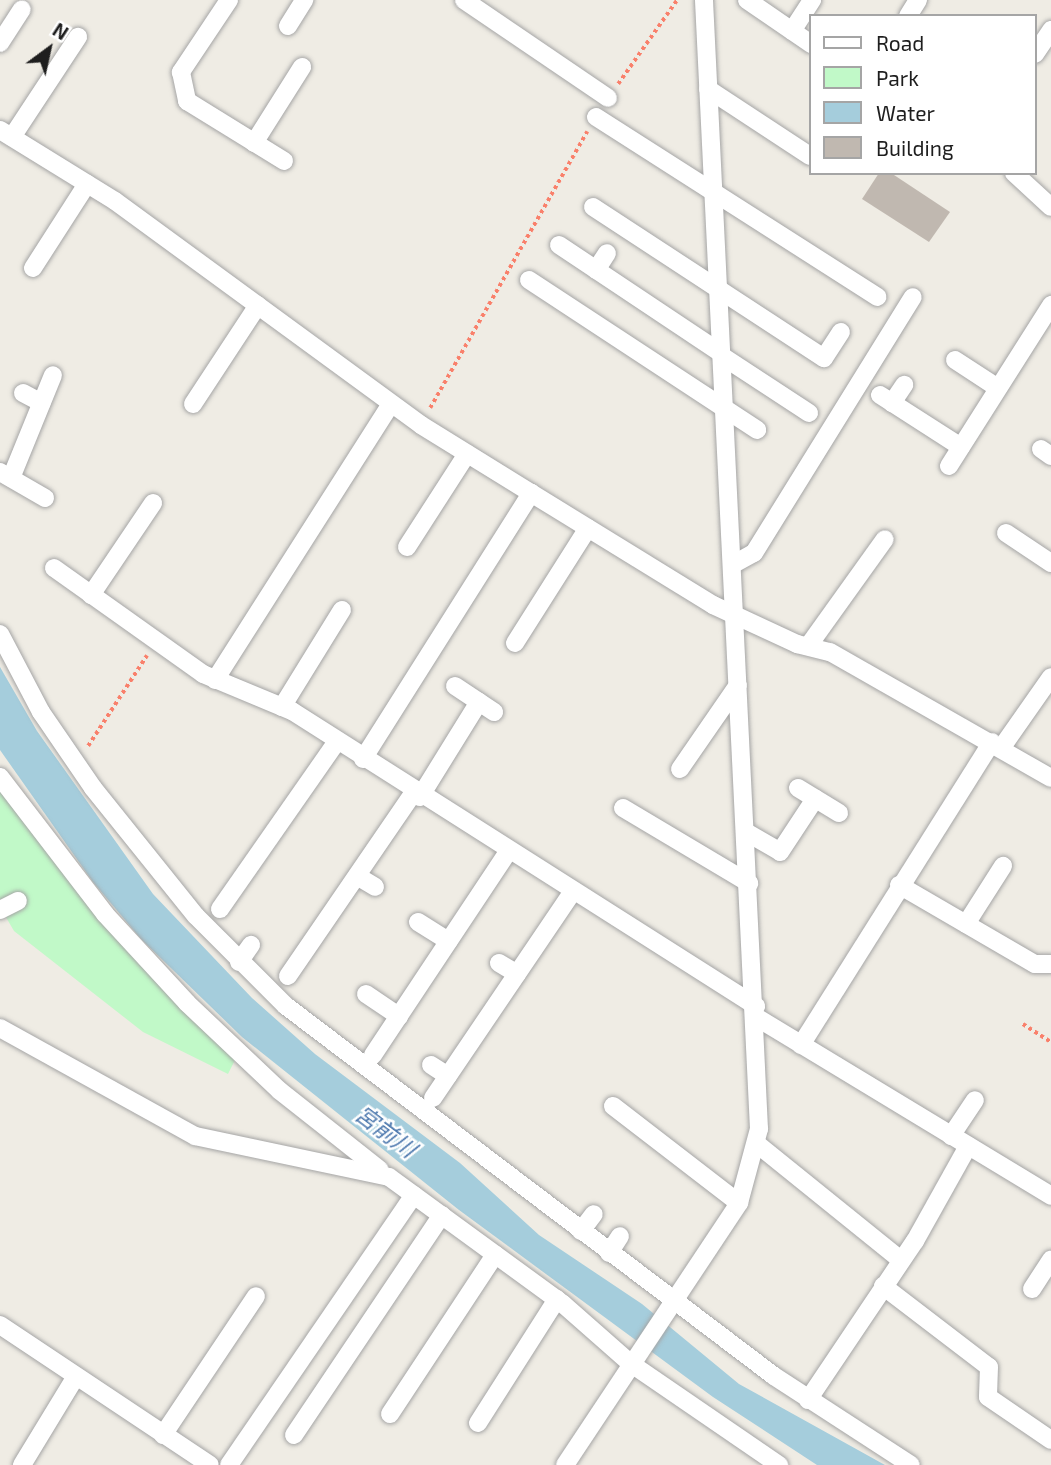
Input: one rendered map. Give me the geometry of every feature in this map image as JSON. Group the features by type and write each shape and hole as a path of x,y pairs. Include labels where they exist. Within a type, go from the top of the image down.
{"street":[{"path":"229,0 181,72 187,101 284,162"},
{"path":"288,26 304,0"},
{"path":"464,0 608,98"},
{"path":"565,1465 739,1203 757,1144 761,1101 704,0"},
{"path":"747,0 810,43"},
{"path":"792,31 811,0"},
{"path":"0,43 22,9"},
{"path":"1037,51 1051,30"},
{"path":"78,37 6,134 87,184 202,263 421,425 587,528 735,617 809,645 997,744 1051,778"},
{"path":"254,143 302,67"},
{"path":"708,89 810,156"},
{"path":"596,117 877,298"},
{"path":"1016,175 1051,207"},
{"path":"33,268 87,184"},
{"path":"593,207 824,358 841,331"},
{"path":"814,256 824,240"},
{"path":"559,245 809,413"},
{"path":"596,270 607,253"},
{"path":"529,280 757,430"},
{"path":"732,565 754,553 913,297"},
{"path":"193,404 258,305"},
{"path":"949,466 1051,305"},
{"path":"955,360 998,388"},
{"path":"45,498 6,475 53,375"},
{"path":"904,385 886,399 961,447"},
{"path":"23,393 42,403"},
{"path":"215,680 391,404"},
{"path":"407,547 467,454"},
{"path":"363,759 531,493"},
{"path":"91,595 153,503"},
{"path":"515,643 587,528"},
{"path":"1006,533 1051,563"},
{"path":"809,645 885,539"},
{"path":"54,568 156,642 215,680 282,707 572,892 756,1012 801,1045 1051,1196"},
{"path":"282,707 342,610"},
{"path":"0,634 41,712 76,764 154,866 239,962 331,1044 581,1231 671,1304 808,1400 911,1465"},
{"path":"801,1045 899,885 997,744 1051,677"},
{"path":"680,769 738,685"},
{"path":"288,976 307,963 357,876 487,707 455,686"},
{"path":"220,909 337,741"},
{"path":"675,743 691,753"},
{"path":"0,777 105,914 187,1003 280,1091 389,1177 557,1299 633,1360 779,1465"},
{"path":"798,788 839,813"},
{"path":"746,832 780,852 815,799"},
{"path":"623,808 749,883"},
{"path":"373,1055 508,852"},
{"path":"966,924 1003,866"},
{"path":"357,876 375,887"},
{"path":"899,885 1035,964 1051,964"},
{"path":"433,1098 572,892"},
{"path":"0,910 18,901"},
{"path":"418,922 448,941"},
{"path":"239,962 251,946"},
{"path":"499,962 517,974"},
{"path":"366,994 399,1016"},
{"path":"0,1028 195,1136 389,1177"},
{"path":"430,1065 448,1076"},
{"path":"951,1136 975,1100"},
{"path":"613,1105 739,1203"},
{"path":"757,1144 901,1260"},
{"path":"808,1400 901,1260 968,1146"},
{"path":"229,1465 414,1195"},
{"path":"581,1231 594,1214"},
{"path":"294,1435 442,1215"},
{"path":"609,1253 621,1236"},
{"path":"390,1414 495,1255"},
{"path":"1032,1289 1051,1260"},
{"path":"883,1286 989,1367 988,1397 1051,1440"},
{"path":"163,1435 256,1296"},
{"path":"478,1423 557,1299"},
{"path":"0,1325 75,1378 211,1465"},
{"path":"22,1465 75,1378"}],"path":[{"path":"608,98 677,0"},
{"path":"421,425 596,117"},
{"path":"76,764 156,642"},
{"path":"1023,1024 1051,1042"}],"green space":[{"path":"0,786 236,1058 228,1074 143,1032 14,931 0,907"}],"water":[{"name":"宮前川","path":"0,667 37,731 153,894 252,998 315,1054 460,1163 539,1235 642,1304 739,1384 885,1465 817,1465 713,1397 459,1210 242,1037 141,939 93,882 0,750"}],"building":[{"path":"878,175 894,175 950,212 929,242 862,199"}]}
